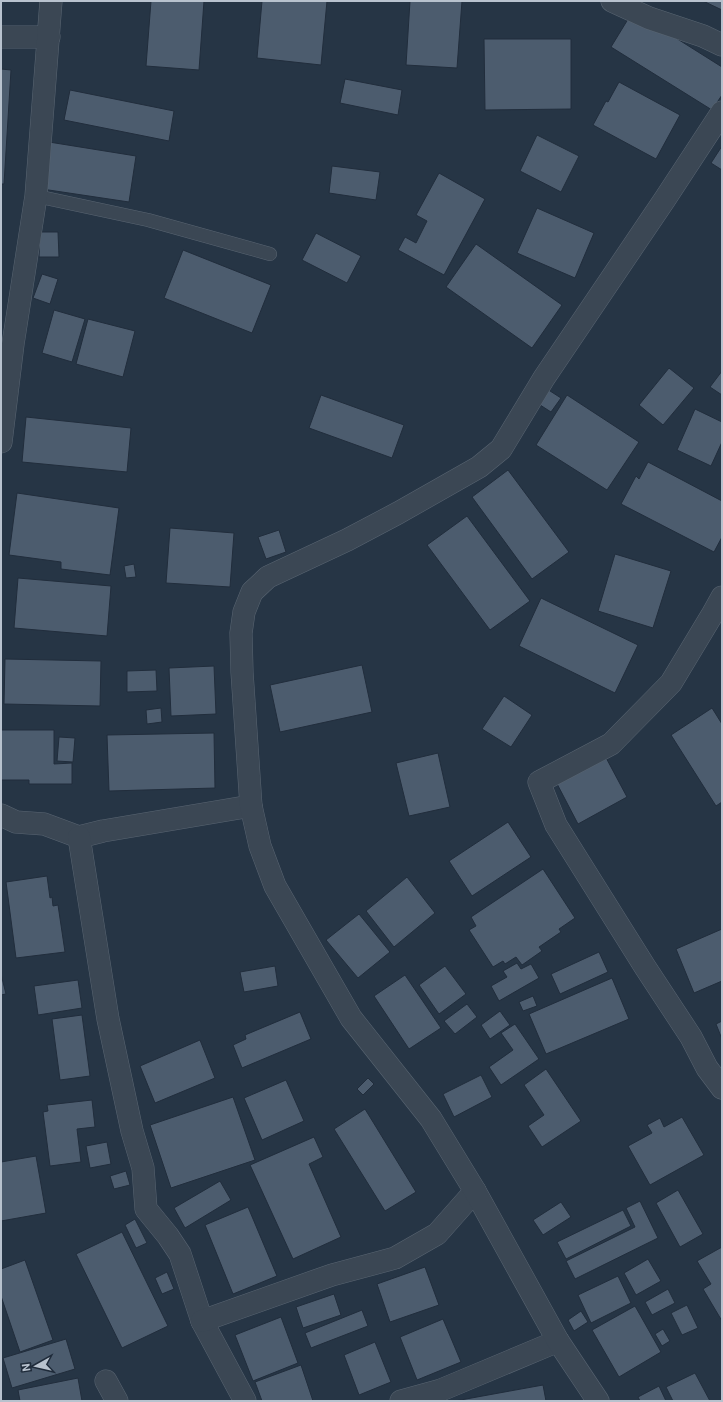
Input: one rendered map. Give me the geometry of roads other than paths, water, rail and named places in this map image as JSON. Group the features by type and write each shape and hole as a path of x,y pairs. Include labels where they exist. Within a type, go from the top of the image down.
{"street":[{"path":"1,442 7,344 36,196 51,1"},
{"path":"612,1 648,18 702,36 722,45"},
{"path":"1,37 49,37"},
{"path":"598,1401 558,1341 475,1190 431,1119 351,1018 275,886 260,846 251,806 242,672 242,634 244,612 252,592 268,577 347,540 398,513 478,467 501,449 544,378 722,112"},
{"path":"722,597 671,683 612,744 539,782 556,825 645,967 691,1037 706,1068 722,1088"},
{"path":"1,815 16,822 44,824 79,837 103,831 251,806"},
{"path":"79,837 108,1019 132,1131 143,1168 146,1209 168,1236 180,1254 202,1322 245,1401"},
{"path":"202,1322 332,1275 395,1258 437,1234 475,1190"},
{"path":"400,1401 441,1390 558,1341"},
{"path":"106,1381 117,1401"}],"lane":[{"path":"36,196 148,220 270,254"}]}
